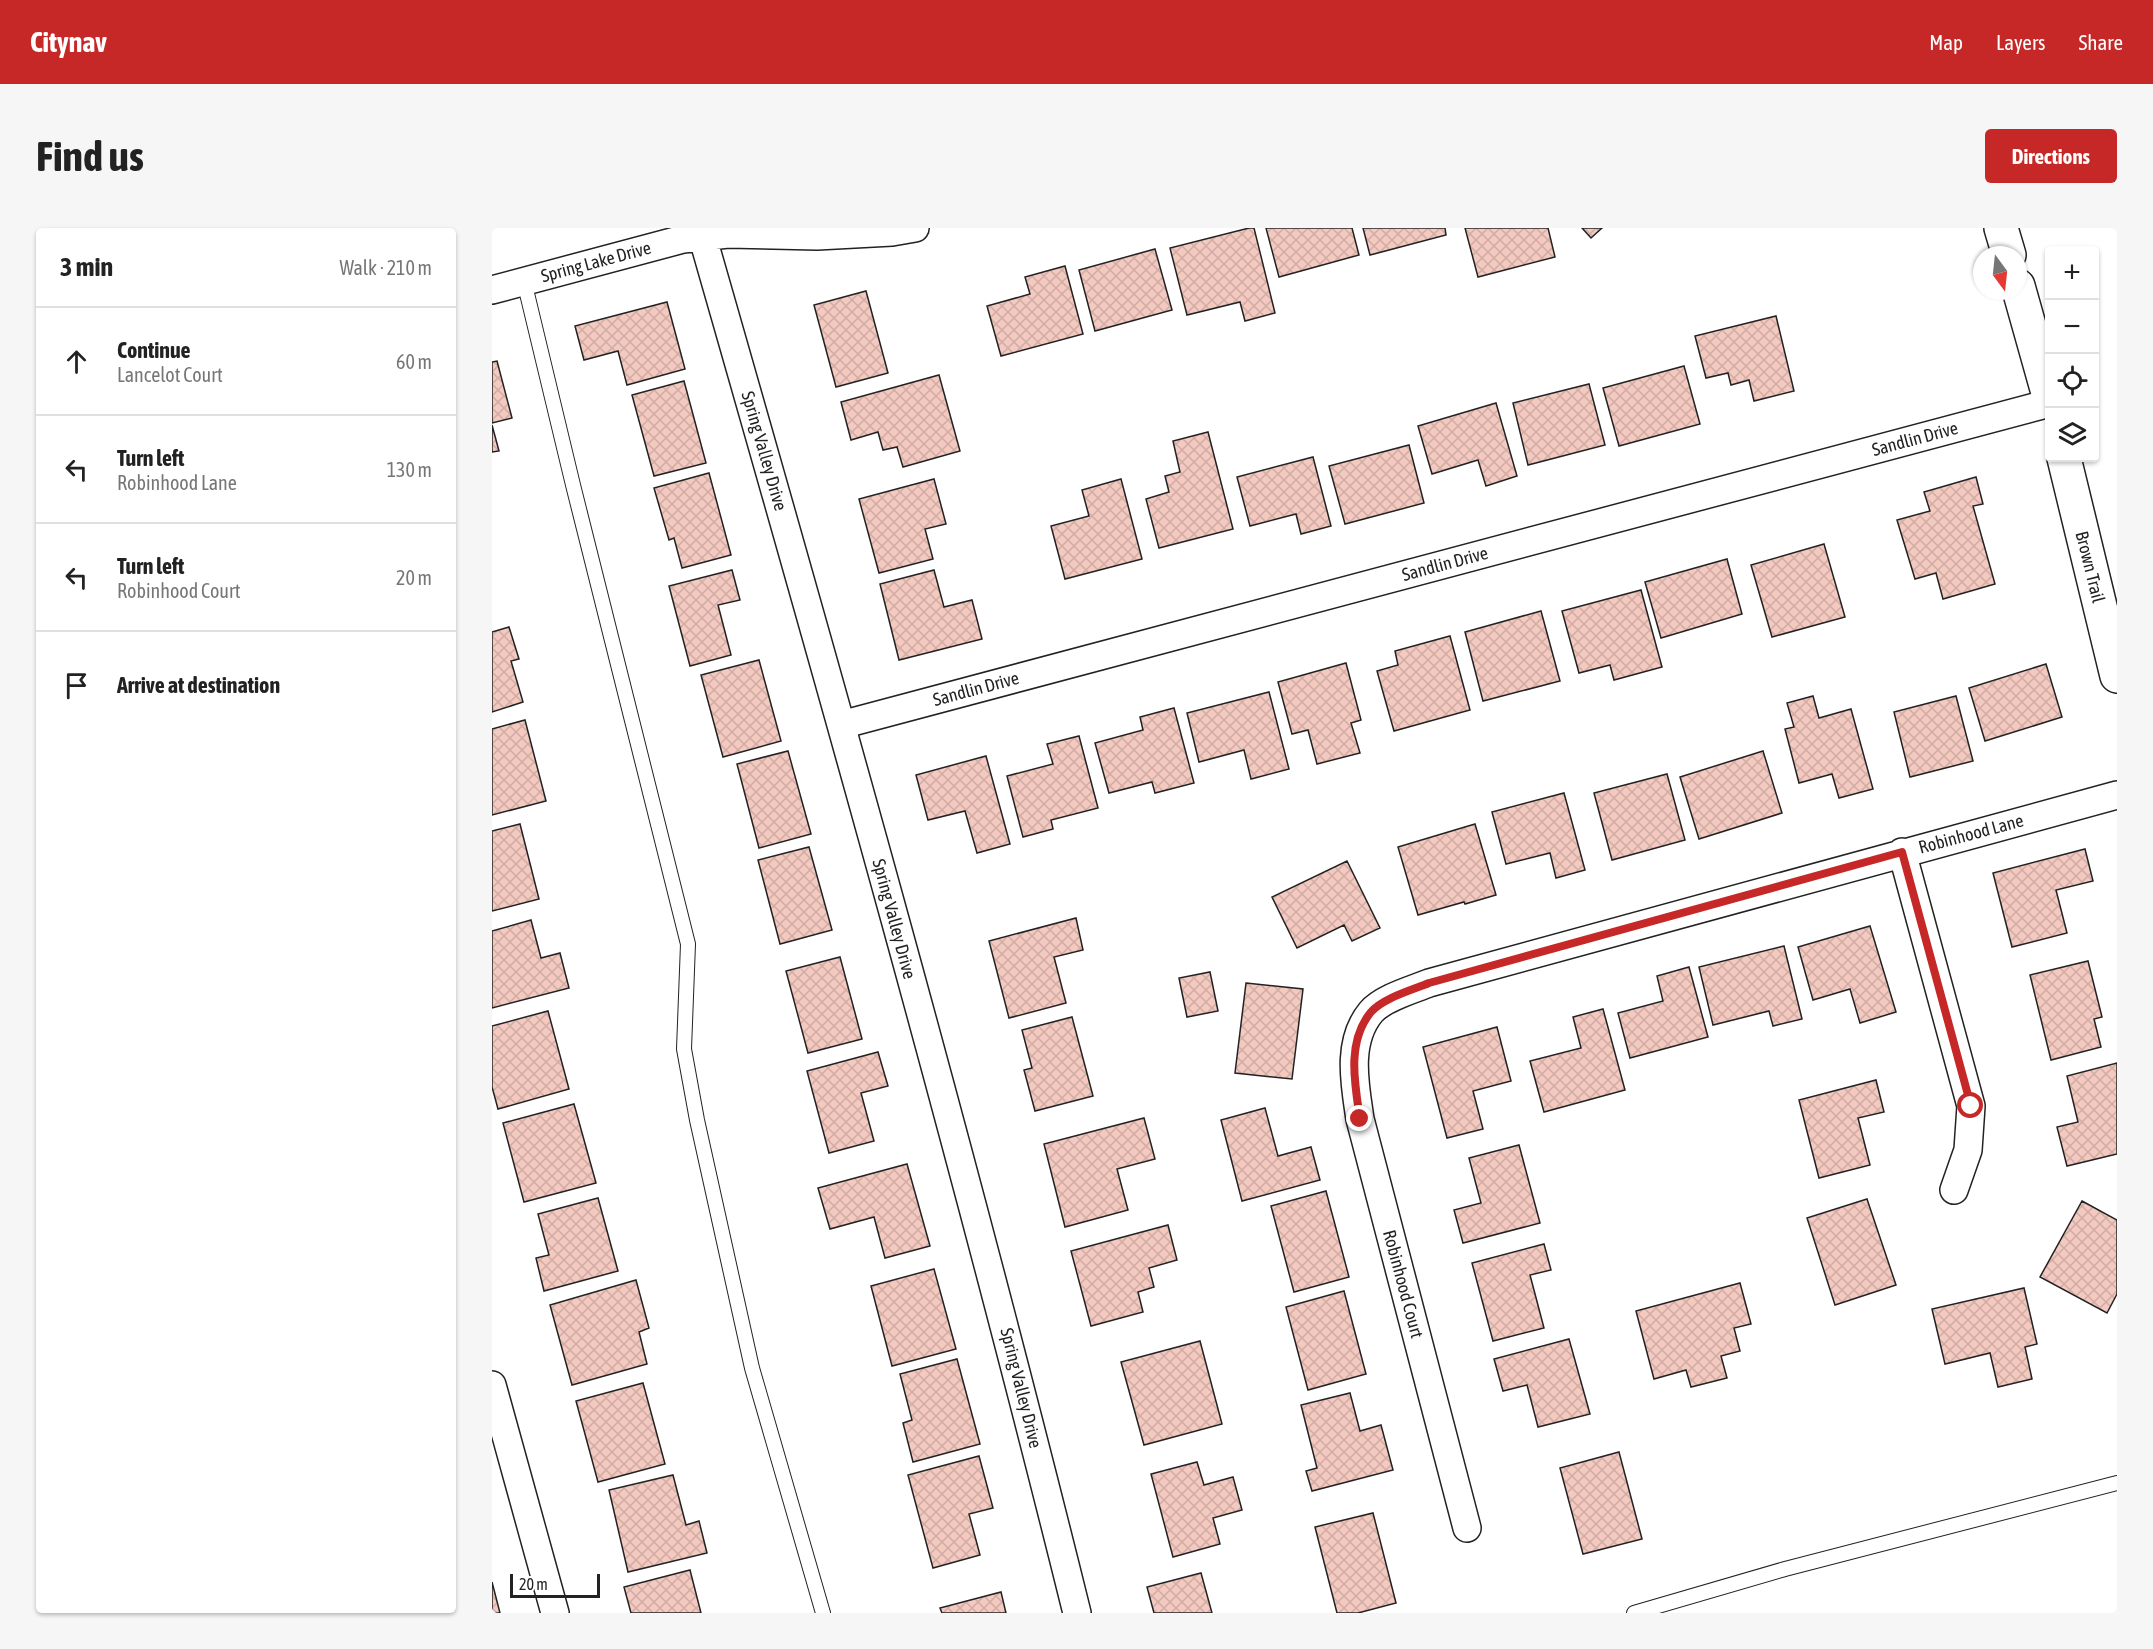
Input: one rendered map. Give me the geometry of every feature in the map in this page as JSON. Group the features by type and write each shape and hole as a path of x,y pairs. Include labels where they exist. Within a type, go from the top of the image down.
{"street":[{"name":"Spring Lake Drive","path":"492,290 702,232 818,236 892,232 915,228"},
{"path":"2001,228 2006,246"},
{"name":"Spring Valley Drive","path":"702,232 841,725 1017,1370 1077,1613"},
{"path":"2022,300 2045,387"},
{"name":"Sandlin Drive","path":"841,725 2045,403"},
{"name":"Brown Trail","path":"2065,462 2117,676"},
{"name":"Robinhood Lane","path":"1358,1037 1371,1011 1391,998 1429,983 2117,795"},
{"path":"1902,852 1971,1106 1968,1150 1954,1190"},
{"name":"Robinhood Court","path":"1358,1037 1353,1074 1360,1119 1467,1528"},
{"path":"492,1385 555,1613"}],"lane":[{"path":"524,281 688,944 684,1049 697,1120 752,1368 823,1613"},
{"path":"1634,1613 1785,1569 2117,1483"}],"building":[{"path":"1254,228 1275,313 1245,321 1240,302 1187,315 1170,248"},
{"path":"1266,228 1352,228 1359,255 1279,277"},
{"path":"1363,228 1445,228 1446,235 1370,255"},
{"path":"1465,228 1548,228 1555,257 1478,277"},
{"path":"1582,228 1602,228 1591,238"},
{"path":"1155,249 1172,310 1095,331 1079,270"},
{"path":"1065,266 1083,334 1001,356 987,306 1030,294 1025,277"},
{"path":"866,291 888,373 836,387 814,305"},
{"path":"667,302 685,369 627,385 618,351 584,360 575,326"},
{"path":"1776,316 1794,391 1754,401 1749,380 1731,385 1728,373 1706,378 1695,336"},
{"path":"497,361 512,418 492,423 492,362"},
{"path":"1684,366 1700,424 1619,446 1603,388"},
{"path":"939,375 960,451 903,467 897,447 883,450 878,432 851,440 841,402"},
{"path":"684,381 706,463 654,476 632,395"},
{"path":"1589,384 1605,445 1528,465 1513,403"},
{"path":"1496,403 1517,476 1486,486 1478,460 1432,474 1418,426"},
{"path":"492,425 499,451 492,452"},
{"path":"1208,432 1233,529 1159,548 1146,499 1169,492 1165,476 1180,472 1173,441"},
{"path":"1409,445 1424,503 1345,524 1329,466"},
{"path":"1313,457 1331,526 1301,534 1296,514 1250,526 1237,477"},
{"path":"709,473 731,555 682,568 674,538 669,540 654,488"},
{"path":"1976,477 1983,504 1973,506 1995,584 1943,599 1936,573 1915,579 1897,520 1930,511 1924,492"},
{"path":"934,479 946,524 925,529 933,559 879,573 859,499"},
{"path":"1121,479 1142,559 1065,579 1051,526 1089,516 1082,490"},
{"path":"1824,544 1845,617 1772,637 1751,565"},
{"path":"1727,559 1742,614 1661,638 1645,582"},
{"path":"732,570 740,600 718,605 731,655 690,666 669,586"},
{"path":"934,570 944,607 972,600 982,639 899,660 880,584"},
{"path":"1641,590 1662,667 1614,680 1610,665 1579,673 1562,611"},
{"path":"1541,611 1560,681 1483,701 1465,632"},
{"path":"509,627 519,659 511,661 523,702 492,712 492,632"},
{"path":"1450,636 1470,710 1394,731 1377,671 1398,665 1395,651"},
{"path":"759,660 781,741 723,757 701,675"},
{"path":"1346,663 1361,720 1351,723 1360,753 1317,764 1308,730 1292,734 1278,682"},
{"path":"2046,664 2062,717 1985,741 1969,688"},
{"path":"1269,692 1289,769 1251,779 1244,750 1199,762 1187,713"},
{"path":"1813,696 1819,718 1851,709 1873,789 1839,798 1832,774 1799,783 1785,729 1794,727 1787,703"},
{"path":"1956,696 1973,761 1910,777 1894,712"},
{"path":"1174,708 1194,783 1155,793 1152,782 1109,793 1095,743 1143,730 1140,717"},
{"path":"525,720 546,801 492,815 492,729"},
{"path":"1079,736 1098,808 1051,820 1053,829 1023,837 1007,776 1053,764 1047,744"},
{"path":"788,751 811,834 759,848 737,764"},
{"path":"1763,751 1782,813 1699,839 1680,777"},
{"path":"986,756 1010,844 977,853 965,811 928,820 916,775"},
{"path":"1667,774 1685,840 1612,860 1594,793"},
{"path":"1564,793 1585,870 1556,878 1550,853 1506,864 1492,812"},
{"path":"520,824 539,899 492,911 492,831"},
{"path":"1475,824 1496,895 1418,915 1398,847"},
{"path":"809,847 832,930 780,944 758,860"},
{"path":"2085,849 2093,881 2056,890 2067,933 2012,947 1993,873"},
{"path":"1347,861 1380,928 1352,941 1344,925 1297,948 1272,897"},
{"path":"1076,918 1083,950 1054,957 1066,1003 1009,1018 989,941"},
{"path":"531,920 541,958 560,953 569,988 492,1008 492,931"},
{"path":"1870,926 1896,1012 1860,1023 1850,989 1813,1000 1798,947"},
{"path":"1784,946 1802,1019 1773,1026 1769,1011 1713,1025 1699,967"},
{"path":"840,957 862,1039 808,1053 786,971"},
{"path":"2088,961 2102,1017 2094,1019 2101,1047 2051,1060 2030,975"},
{"path":"1689,967 1708,1037 1630,1058 1618,1013 1663,1001 1657,976"},
{"path":"1210,972 1218,1011 1187,1017 1179,978"},
{"path":"1246,983 1303,989 1292,1079 1235,1073"},
{"path":"1603,1009 1625,1090 1544,1112 1530,1061 1581,1048 1573,1017"},
{"path":"548,1011 569,1089 498,1109 492,1087 492,1026"},
{"path":"1072,1017 1093,1096 1035,1111 1024,1070 1032,1068 1022,1030"},
{"path":"1497,1027 1511,1081 1473,1091 1483,1129 1447,1138 1423,1047"},
{"path":"878,1052 888,1086 861,1093 874,1141 829,1153 807,1071"},
{"path":"2117,1063 2117,1154 2067,1166 2057,1127 2078,1122 2067,1076"},
{"path":"1876,1080 1884,1112 1858,1118 1870,1165 1819,1178 1799,1100"},
{"path":"574,1104 596,1183 524,1202 503,1123"},
{"path":"1265,1108 1278,1156 1311,1147 1320,1180 1242,1201 1221,1120"},
{"path":"1144,1118 1155,1159 1117,1169 1128,1210 1065,1227 1044,1144"},
{"path":"1519,1145 1540,1223 1463,1243 1454,1210 1481,1203 1469,1158"},
{"path":"907,1164 930,1246 885,1258 874,1217 830,1229 818,1188"},
{"path":"1326,1191 1349,1277 1294,1292 1271,1206"},
{"path":"598,1198 618,1271 544,1291 536,1258 549,1255 538,1214"},
{"path":"1867,1199 1896,1285 1835,1305 1807,1218"},
{"path":"2082,1201 2117,1220 2117,1294 2107,1313 2040,1277"},
{"path":"1168,1225 1177,1260 1149,1268 1154,1287 1138,1292 1143,1312 1091,1326 1071,1251"},
{"path":"1544,1244 1551,1270 1530,1275 1544,1328 1493,1341 1472,1263"},
{"path":"934,1269 956,1349 892,1366 871,1286"},
{"path":"636,1280 649,1328 639,1332 647,1364 572,1385 550,1305"},
{"path":"1740,1283 1751,1324 1734,1328 1740,1351 1721,1356 1727,1378 1691,1387 1686,1370 1654,1379 1636,1311"},
{"path":"2024,1288 2037,1344 2025,1347 2032,1379 1998,1387 1990,1353 1945,1364 1932,1309"},
{"path":"1344,1291 1366,1374 1308,1390 1286,1307"},
{"path":"1569,1339 1590,1414 1538,1427 1527,1385 1503,1391 1494,1359"},
{"path":"1200,1341 1222,1424 1144,1445 1121,1362"},
{"path":"957,1359 980,1444 913,1462 903,1423 912,1420 900,1374"},
{"path":"643,1383 665,1464 598,1482 576,1401"},
{"path":"1350,1393 1360,1431 1381,1425 1393,1470 1312,1491 1306,1471 1317,1468 1301,1405"},
{"path":"1619,1452 1642,1539 1583,1554 1560,1468"},
{"path":"979,1456 993,1508 969,1514 980,1555 933,1568 908,1475"},
{"path":"1197,1462 1204,1485 1233,1477 1242,1510 1213,1518 1220,1544 1173,1557 1151,1474"},
{"path":"673,1475 686,1525 699,1521 707,1553 628,1572 609,1490"},
{"path":"1373,1513 1396,1603 1358,1613 1337,1613 1315,1527"},
{"path":"690,1570 701,1613 631,1613 624,1587"},
{"path":"1201,1573 1212,1613 1154,1613 1147,1587"},
{"path":"492,1582 500,1613 492,1613"},
{"path":"1001,1592 1006,1613 942,1613 940,1608"}],"route":[{"path":"1360,1119 1353,1074 1358,1037 1371,1011 1391,998 1429,983 1902,852 1971,1106"}]}
